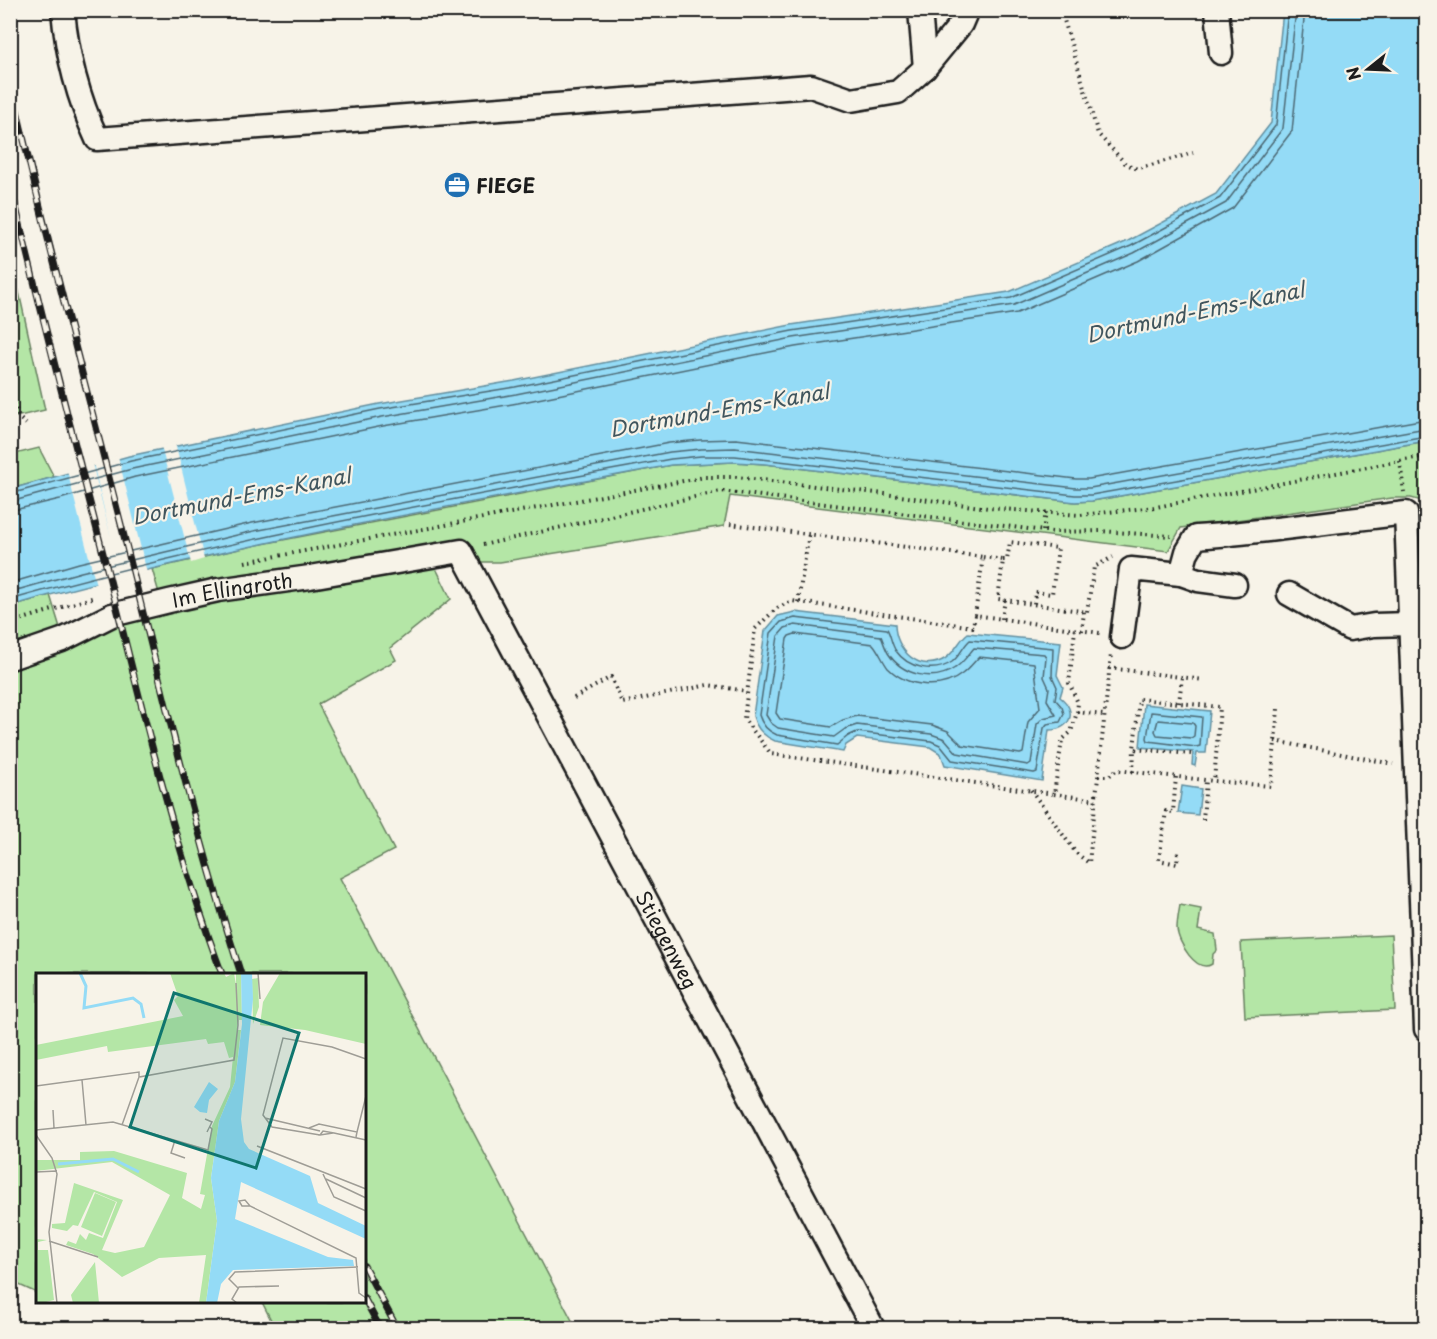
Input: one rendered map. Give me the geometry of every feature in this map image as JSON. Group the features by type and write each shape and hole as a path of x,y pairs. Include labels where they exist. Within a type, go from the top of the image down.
{"street":[{"path":"63,10 66,45 84,111 97,139 811,86 851,100 898,92 925,68 961,24 967,10"},
{"path":"920,10 925,68"},
{"path":"1217,10 1221,53"},
{"path":"1181,574 1187,552 1196,537 1252,533 1407,513 1410,619 1423,864 1426,1029"},
{"name":"Im Ellingroth","path":"10,658 62,640 112,615 169,601 218,590 310,577 461,550"},
{"name":"Stiegenweg","path":"461,550 873,1329"},
{"path":"1117,641 1131,569 1181,574 1198,580 1235,585"},
{"path":"1289,594 1350,629 1410,619"}],"path":[{"path":"1061,10 1098,134 1125,163 1137,169 1193,153"},
{"path":"10,392 19,418 26,424"},
{"path":"467,527 466,521 705,477 736,477 1046,515 1080,515 1156,507 1426,456"},
{"path":"1401,461 1405,494"},
{"path":"461,550 721,491 1043,531 1100,531 1196,537"},
{"path":"1043,531 1046,515"},
{"path":"730,524 1003,560 1007,560 1010,542 1058,548 1052,594 1035,592 1034,604"},
{"path":"798,602 809,534"},
{"path":"983,557 974,627 792,601 777,608 754,629 744,719 771,754 1096,800"},
{"path":"1003,560 998,598 1087,612 1094,567 1114,557 1132,559 1131,569"},
{"path":"1002,619 1005,599"},
{"path":"1082,631 1084,611"},
{"path":"975,615 1098,633"},
{"path":"1054,794 1062,741 1071,732 1077,712 1078,703 1069,683 1075,630"},
{"path":"1030,790 1076,853 1089,863 1109,668 1117,641"},
{"path":"1109,668 1204,680"},
{"path":"574,698 610,677 622,703 708,685 747,691"},
{"path":"1179,703 1182,677"},
{"path":"1133,772 1139,699 1220,707 1214,781"},
{"path":"1098,776 1109,776 1116,770 1270,786 1278,709"},
{"path":"1077,712 1104,715"},
{"path":"1275,741 1403,766"},
{"path":"1134,749 1191,754"},
{"path":"1176,777 1173,812 1166,811 1159,860 1177,864 1178,852"},
{"path":"1203,820 1206,780"}],"green space":[{"path":"11,256 45,410 10,418"},
{"path":"1426,441 1426,502 1411,498 1392,498 1181,528 1168,551 730,496 724,526 500,562 433,562 451,599 390,648 396,660 318,704 394,850 340,878 576,1328 275,1328 262,1303 366,1303 366,973 36,973 36,1293 15,1283 11,1286 11,606 50,595 61,631 163,607 152,569 257,545 671,465 734,462 765,464 1075,502 1092,501"},
{"path":"39,448 54,477 11,489 11,455"},
{"path":"1180,905 1201,909 1198,930 1215,934 1217,950 1213,954 1212,964 1200,965 1184,948 1177,929"},
{"path":"1391,935 1395,1010 1245,1017 1241,942"}],"water":[{"name":"Dortmund-Ems-Kanal","path":"1283,11 1426,11 1426,441 1092,501 1075,502 765,464 734,462 671,465 256,545 11,606 11,489 129,456 379,404 514,381 791,325 1009,292 1128,241 1216,194 1271,123"},
{"path":"795,612 895,624 899,643 904,651 918,662 927,664 946,658 968,633 1061,642 1057,675 1063,687 1060,697 1066,702 1070,714 1063,727 1049,730 1042,781 945,765 941,754 930,747 857,738 846,745 843,752 775,741 767,737 758,728 753,716 765,631 778,616"},
{"path":"1144,704 1210,711 1206,753 1197,753 1195,766 1192,765 1193,752 1140,747"},
{"path":"1182,786 1201,789 1198,815 1178,813"}],"pier":[{"path":"175,443 204,559 191,563 161,446"},
{"path":"118,456 147,573 96,585 67,470 92,463 111,538 93,463"}],"railway":[{"path":"10,80 180,760 241,973"},
{"path":"10,182 139,697 191,883 222,973"},
{"path":"366,1270 397,1328"},
{"path":"366,1302 380,1328"}],"place":[{"name":"FIEGE","path":"457,185"}]}
